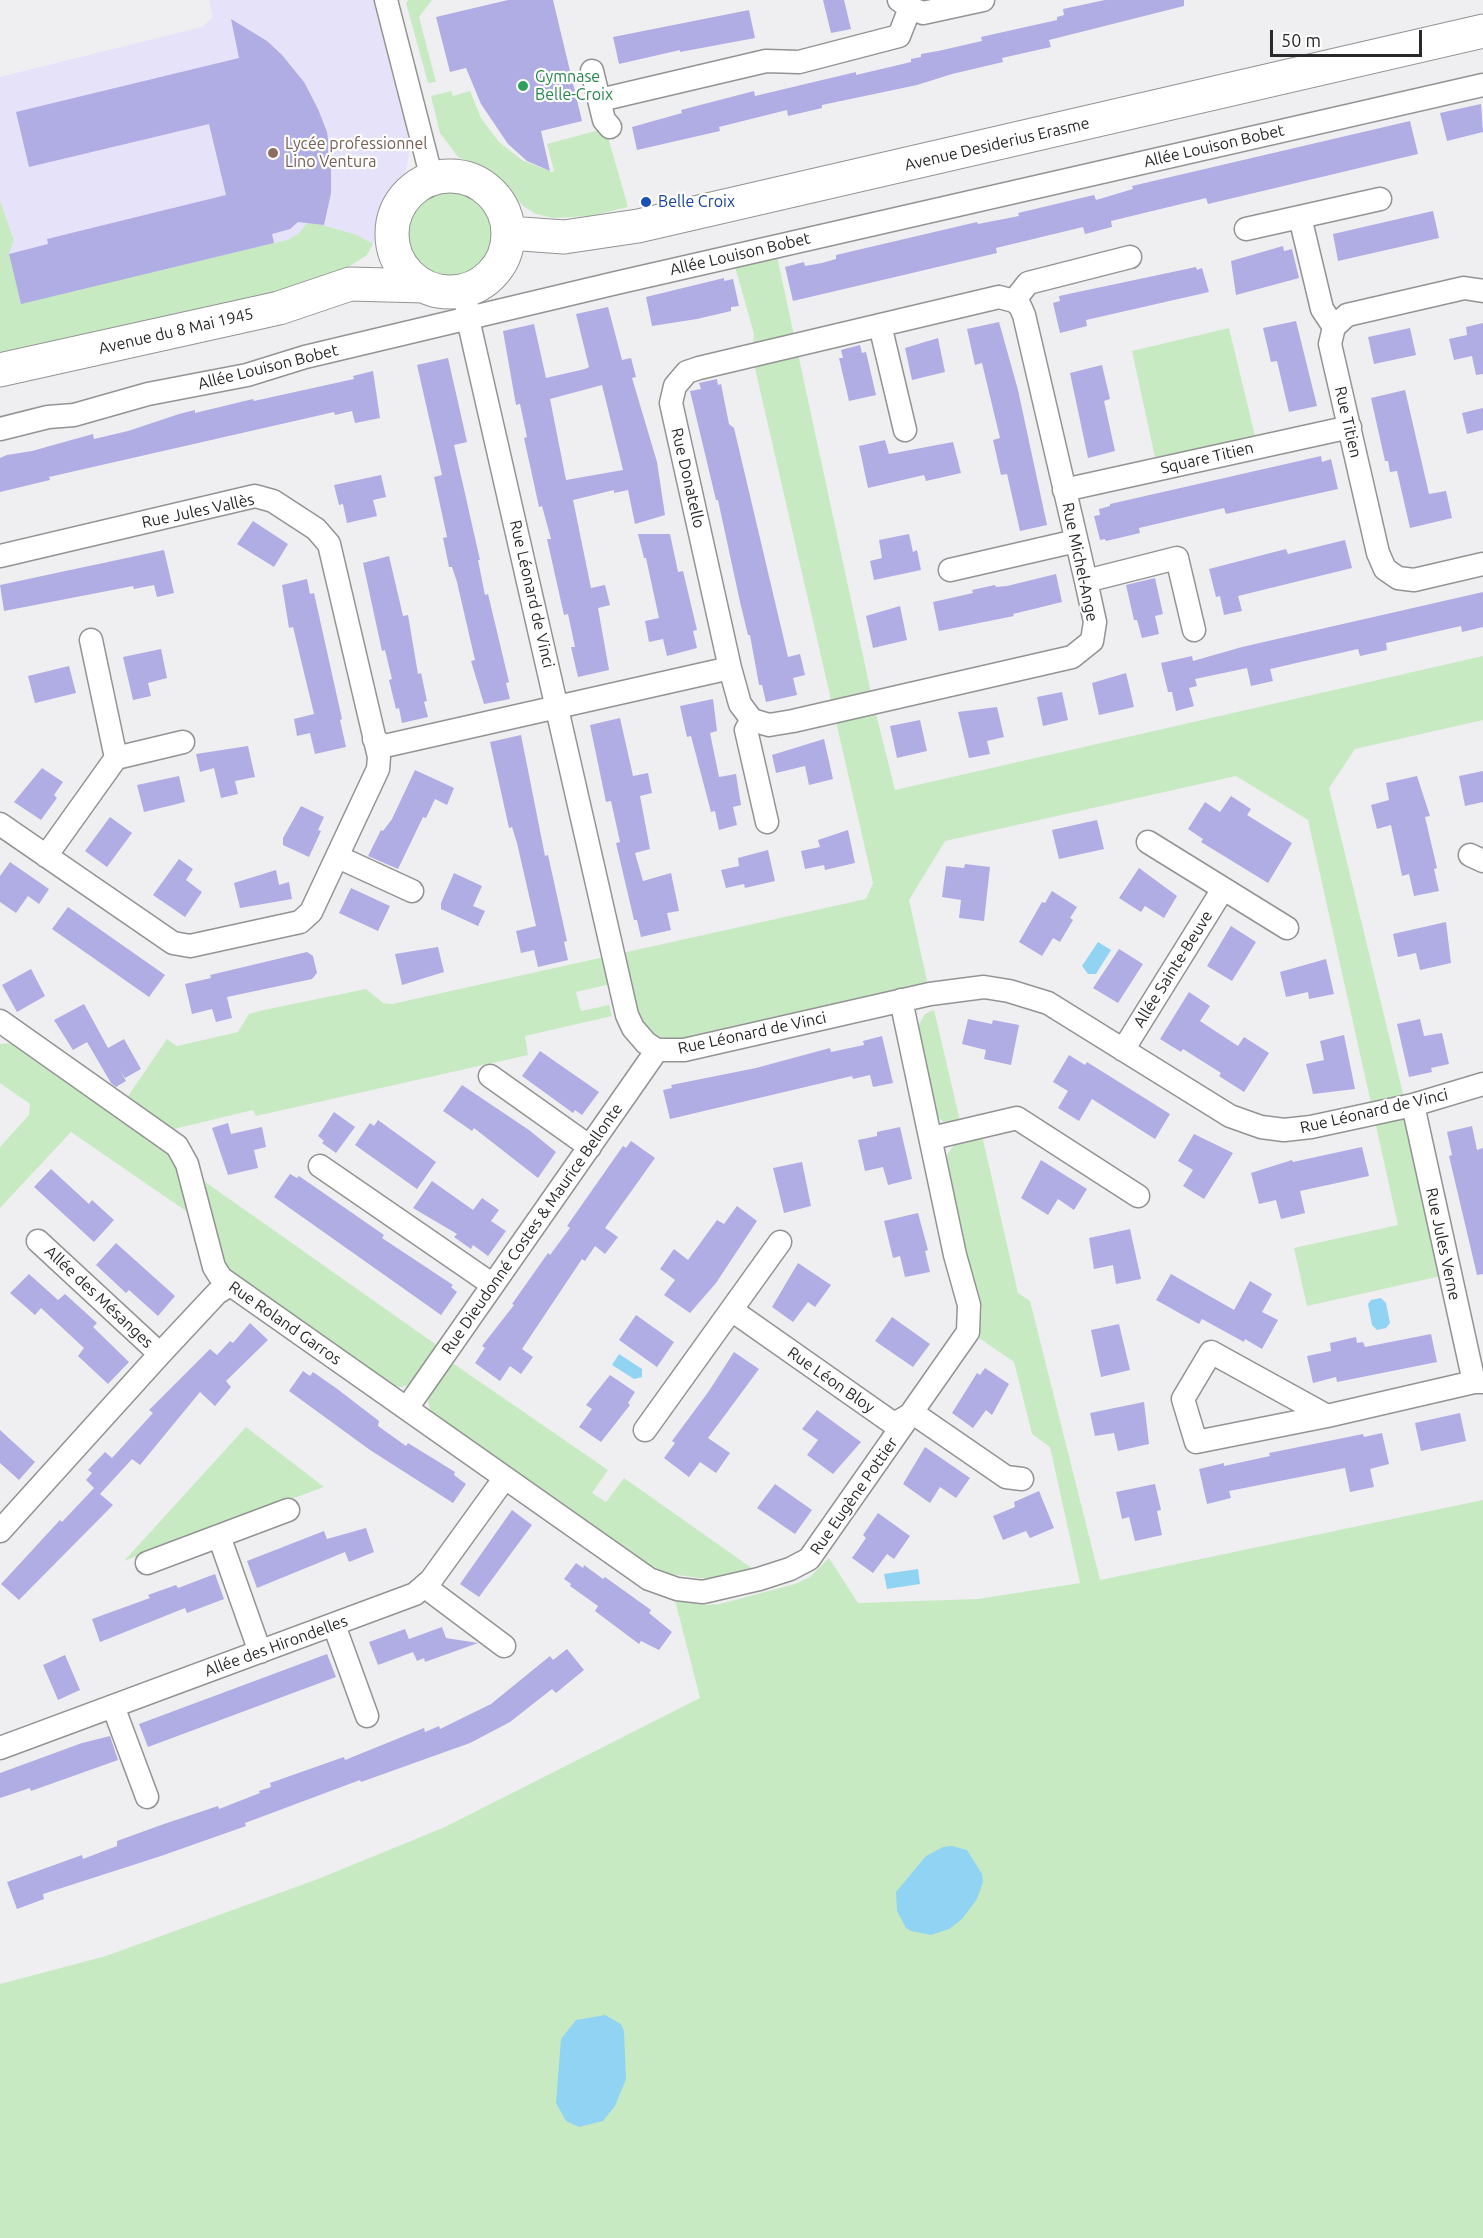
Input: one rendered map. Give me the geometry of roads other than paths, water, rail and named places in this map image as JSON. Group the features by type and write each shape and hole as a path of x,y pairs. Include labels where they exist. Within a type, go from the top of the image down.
{"main road":[{"name":"Avenue Desiderius Erasme","path":"508,232 564,237 659,222 1483,31"},
{"path":"350,284 377,254 392,228 396,212 405,197 417,186 432,179 450,176 468,178 484,186 501,207 508,232 506,252 497,269 482,282 467,305 424,286 410,276 399,262 393,245 392,228"},
{"path":"350,284 424,286"},
{"name":"Avenue du 8 Mai 1945","path":"0,370 279,308 350,284"}],"street":[{"path":"386,0 432,179"},
{"path":"600,100 766,61 799,62 899,36 904,4 923,12 983,0"},
{"path":"592,71 604,120 610,127"},
{"name":"Allée Louison Bobet","path":"0,429 48,417 74,415 148,394 247,375 467,305 628,280 1483,85"},
{"path":"1246,229 1380,199"},
{"path":"1300,217 1322,309 1334,327 1347,315 1464,288 1483,291"},
{"path":"905,430 880,325 999,297 1014,302 1028,283 1130,257"},
{"name":"Rue Michel-Ange","path":"752,720 769,725 793,721 1072,657 1088,647 1094,634 1095,622 1024,315 1020,306 1014,302"},
{"name":"Rue Léonard de Vinci","path":"467,305 627,1015 637,1034 657,1050 684,1050 901,1000 962,988 984,987 1009,991 1056,1007 1230,1116 1261,1127 1284,1130 1311,1127 1413,1105 1483,1084"},
{"name":"Rue Donatello","path":"730,668 671,403 675,386 687,372 766,350 880,325"},
{"name":"Rue Titien","path":"1334,327 1330,344 1377,553 1385,568 1398,578 1414,580 1483,564"},
{"name":"Square Titien","path":"1064,490 1350,427"},
{"name":"Rue Jules Vallès","path":"0,556 255,496 273,501 316,529 329,544 379,757 378,769 311,912 300,922 190,946 174,943 0,824"},
{"path":"950,570 1076,540"},
{"path":"1086,581 1177,558 1194,630"},
{"path":"91,640 116,758"},
{"path":"374,739 384,746 730,668 740,704 752,720 746,730 767,822"},
{"path":"46,856 116,758 183,742"},
{"path":"1148,842 1287,928"},
{"path":"338,857 412,891"},
{"name":"Allée Sainte-Beuve","path":"1123,1050 1223,889"},
{"name":"Rue Eugène Pottier","path":"406,1408 649,1579 686,1591 711,1591 790,1569 809,1559 965,1340 969,1323 969,1305 955,1255 901,1000"},
{"name":"Rue Roland Garros","path":"1,1023 177,1146 187,1164 218,1276 406,1408"},
{"name":"Rue Dieudonné Costes & Maurice Bellonte","path":"406,1408 657,1050"},
{"path":"490,1076 590,1147"},
{"name":"Rue Jules Verne","path":"1328,1416 1211,1352 1183,1399 1196,1442 1328,1416 1479,1382 1413,1105"},
{"path":"932,1138 1017,1118 1138,1196"},
{"path":"320,1166 493,1285"},
{"name":"Allée des Mésanges","path":"38,1241 160,1354"},
{"path":"645,1430 733,1311 780,1242"},
{"path":"5,1515 218,1293 230,1285"},
{"name":"Rue Léon Bloy","path":"733,1311 894,1424 913,1413"},
{"path":"913,1413 1006,1478 1022,1479"},
{"name":"Allée des Hirondelles","path":"0,1748 398,1602 424,1586 504,1479"},
{"path":"147,1563 288,1510"},
{"path":"219,1536 261,1652"},
{"path":"424,1586 504,1646"},
{"path":"334,1625 368,1716"},
{"path":"113,1706 147,1797"}],"water":[{"path":"1098,942 1111,950 1096,974 1088,974 1082,966"},
{"path":"1381,1298 1386,1303 1390,1323 1386,1328 1377,1330 1372,1325 1368,1304 1371,1300"},
{"path":"619,1354 642,1369 642,1377 634,1379 612,1365"},
{"path":"918,1569 920,1584 887,1589 884,1574"},
{"path":"952,1846 967,1850 982,1874 983,1882 977,1899 962,1919 949,1929 931,1935 911,1931 906,1928 897,1911 896,1892 926,1856 943,1847"},
{"path":"605,2015 621,2024 624,2031 626,2079 615,2106 603,2121 579,2127 566,2121 556,2103 561,2039 576,2020"}],"place":[{"name":"Gymnase Belle-Croix","path":"523,86"},
{"name":"Lycée professionnel Lino Ventura","path":"273,153"},
{"name":"Belle Croix","path":"646,202"}]}
